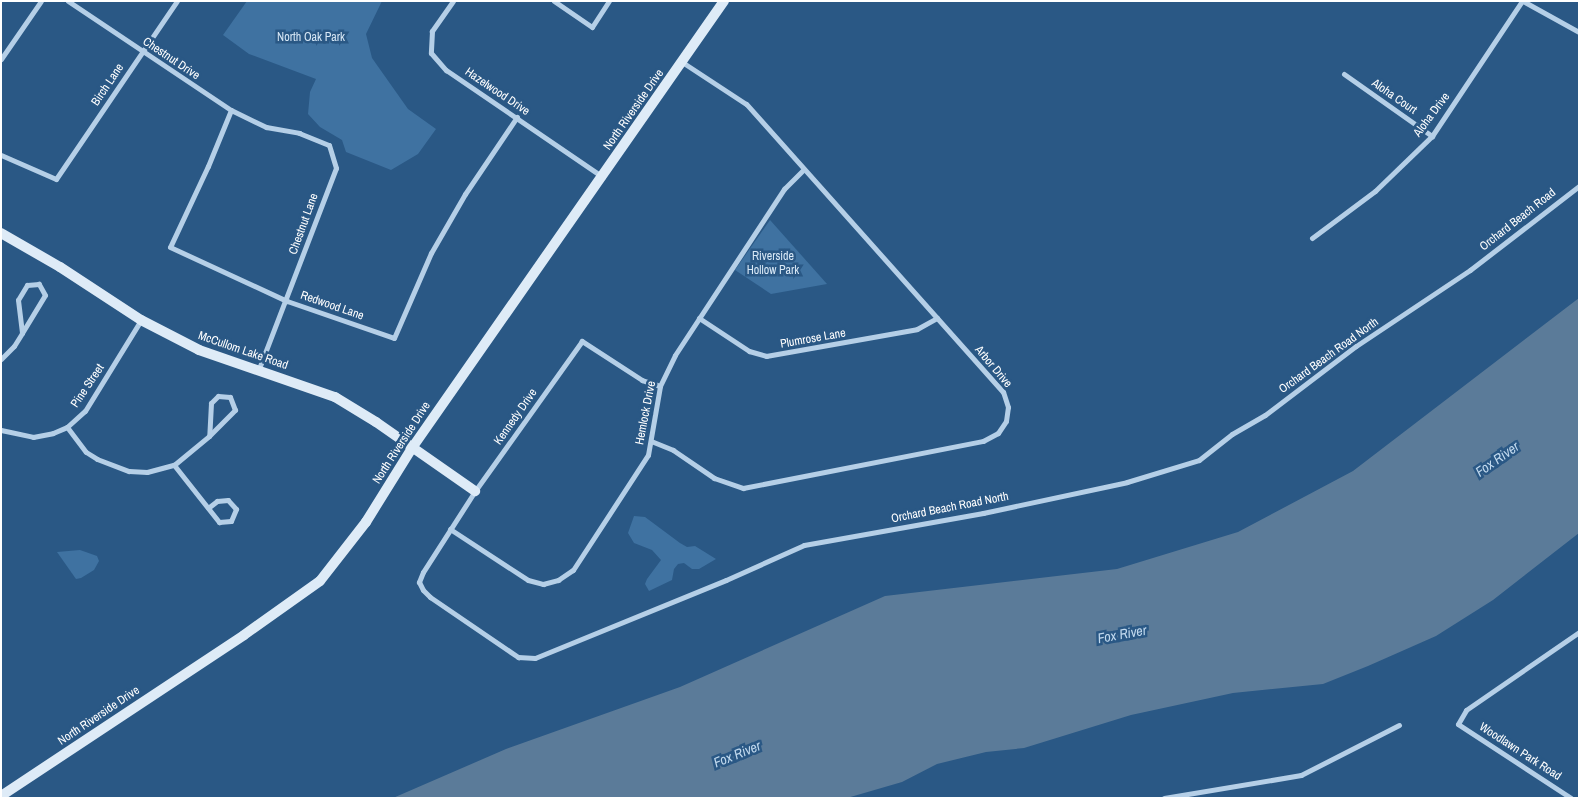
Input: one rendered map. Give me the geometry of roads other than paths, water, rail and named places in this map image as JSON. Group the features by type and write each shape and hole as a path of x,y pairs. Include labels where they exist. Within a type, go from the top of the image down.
{"street":[{"path":"1,59 41,1"},
{"name":"Chestnut Drive","path":"68,1 231,110 266,127"},
{"name":"Birch Lane","path":"1,154 56,179 177,1"},
{"name":"Hazelwood Drive","path":"453,1 432,31 431,53 446,70 603,177"},
{"path":"554,1 592,27 609,1"},
{"name":"North Riverside Drive","path":"1,796 320,581 366,522 412,448 603,177 724,1"},
{"path":"1522,1 1577,31 1579,24"},
{"name":"Aloha Drive","path":"1312,238 1375,190 1432,136 1522,1"},
{"name":"Arbor Drive","path":"651,441 673,450 714,478 743,488 983,441 998,433 1006,421 1008,407 1003,392 746,104 682,62"},
{"name":"Aloha Court","path":"1344,74 1432,136"},
{"name":"Redwood Lane","path":"231,110 208,166 170,247 286,301 394,338 431,253 465,194 517,117"},
{"name":"Chestnut Lane","path":"259,369 336,168 328,145 299,133 266,127"},
{"name":"Hemlock Drive","path":"450,529 528,580 543,584 558,580 573,570 648,455 660,386 675,354 784,189 804,169"},
{"name":"Orchard Beach Road","path":"1470,270 1579,186"},
{"name":"McCullom Lake Road","path":"1,233 60,267 141,320 199,350 259,369 335,397 475,491"},
{"name":"Orchard Beach Road North","path":"419,582 430,597 518,657 535,658 726,580 804,545 983,513 1127,482 1199,460 1232,434 1265,416 1356,346 1470,270"},
{"path":"1,359 22,333 45,295 39,284 27,285 18,300 22,333"},
{"name":"Plumrose Lane","path":"699,318 749,351 766,356 917,329 937,318"},
{"name":"Pine Street","path":"1,430 33,437 53,434 67,427 85,411 141,320"},
{"name":"Kennedy Drive","path":"419,582 422,572 475,491 582,341 642,380 660,386"},
{"path":"67,427 86,452 109,464 129,470 147,472 174,465 209,436 235,410 230,397 218,396 211,403 209,436"},
{"path":"174,465 219,522 232,521 236,509 228,500 217,501 208,508"},
{"name":"Woodlawn Park Road","path":"1571,798 1458,724 1466,710 1579,632"},
{"path":"1164,798 1301,775 1398,725"}],"water":[{"name":"Fox River","path":"1579,298 1579,533 1493,600 1436,636 1368,666 1323,684 1233,693 1131,715 1024,748 986,752 937,764 902,782 847,798 393,798 506,749 680,687 885,596 1117,569 1238,532 1353,471"}],"park label":[{"name":"North Oak Park","path":"311,38"},
{"name":"Riverside Hollow Park","path":"773,264"}]}
